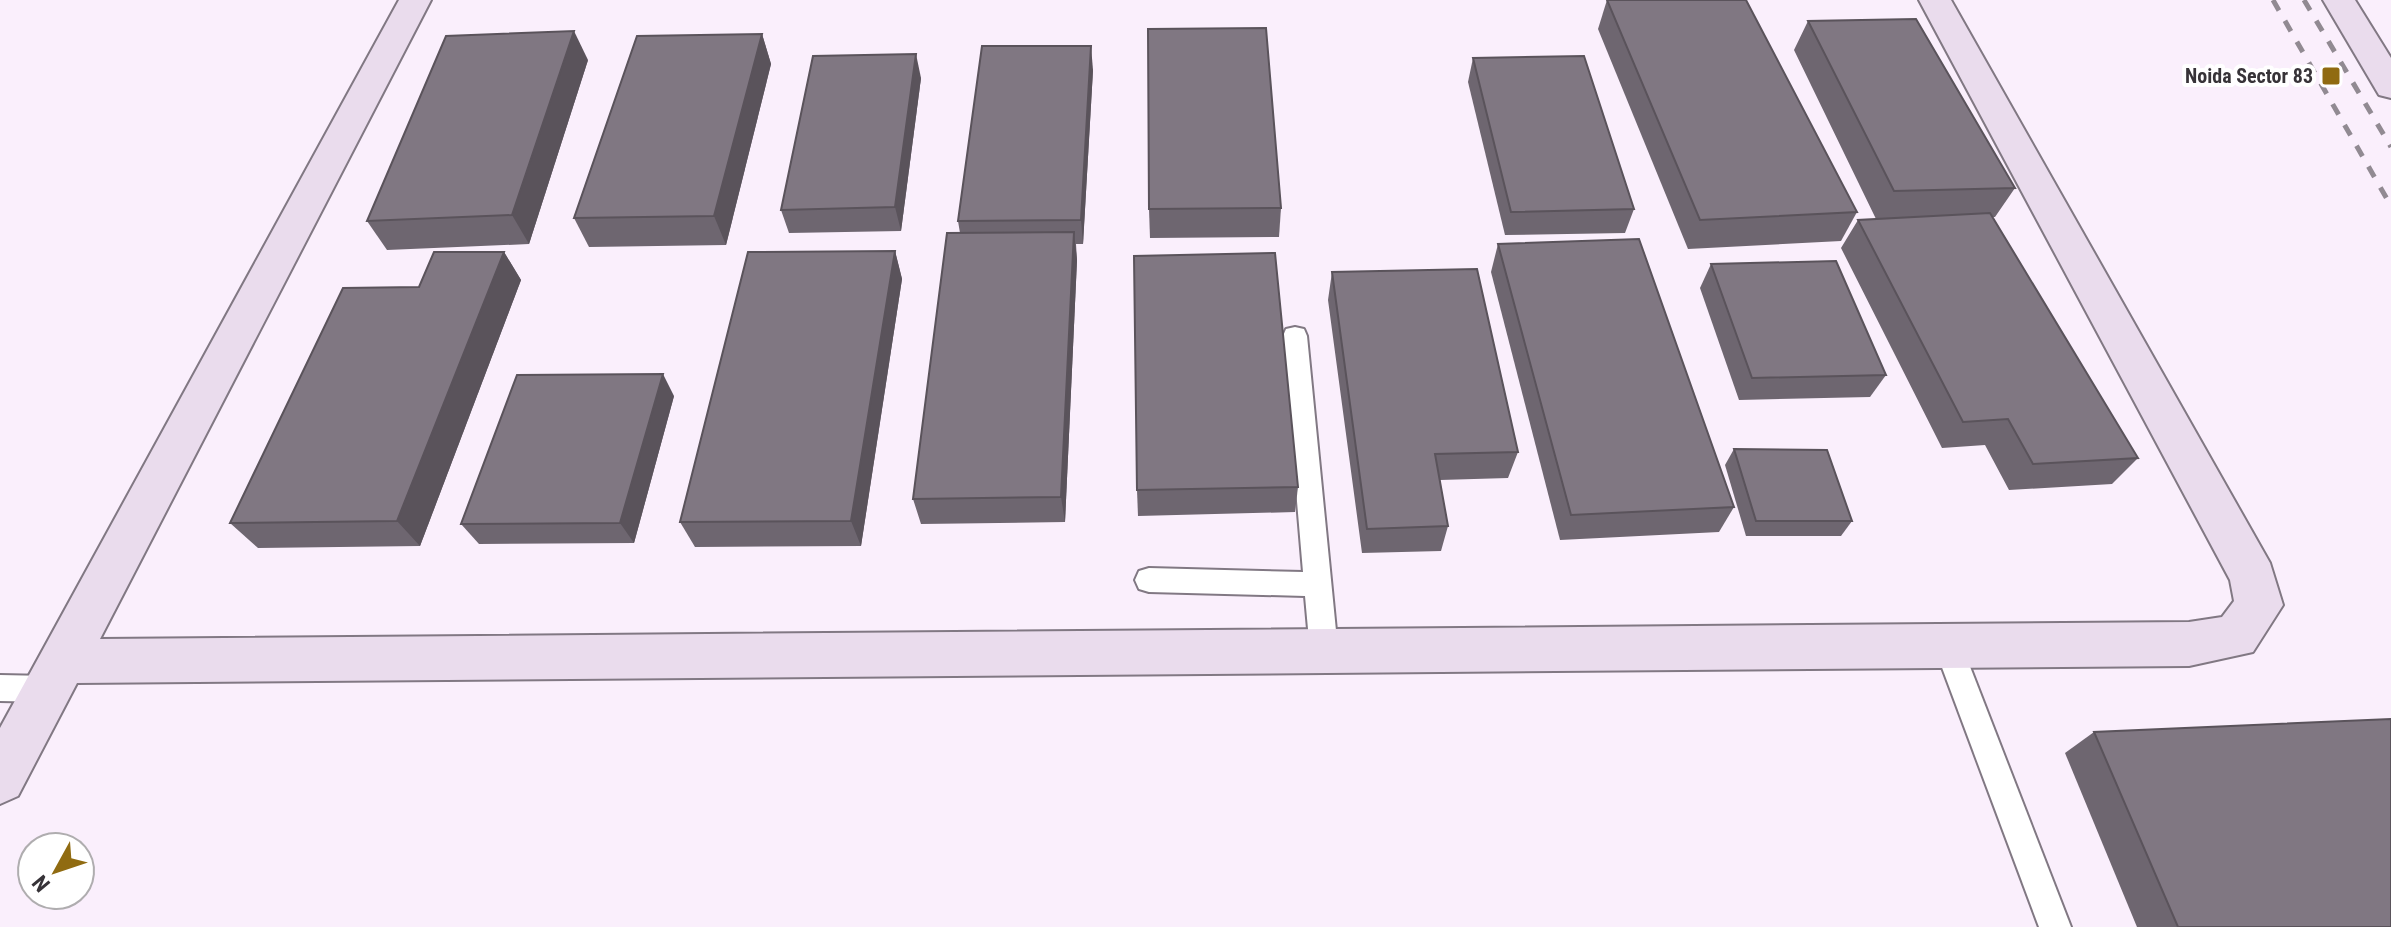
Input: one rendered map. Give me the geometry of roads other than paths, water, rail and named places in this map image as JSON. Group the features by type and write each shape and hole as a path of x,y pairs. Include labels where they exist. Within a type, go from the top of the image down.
{"street":[{"path":"0,779 415,0"},
{"path":"56,675 1324,651 2189,644 2236,637 2259,605 2253,577 1935,0"},
{"path":"2339,0 2391,87"}],"lane":[{"path":"1295,336 1324,651"},
{"path":"1149,580 1318,584"},
{"path":"1948,646 2055,927"},
{"path":"0,688 56,675"}],"railway":[{"path":"2273,0 2391,206"},
{"path":"2304,0 2391,147"}],"place":[{"name":"Noida Sector 83","path":"2331,76"}]}
